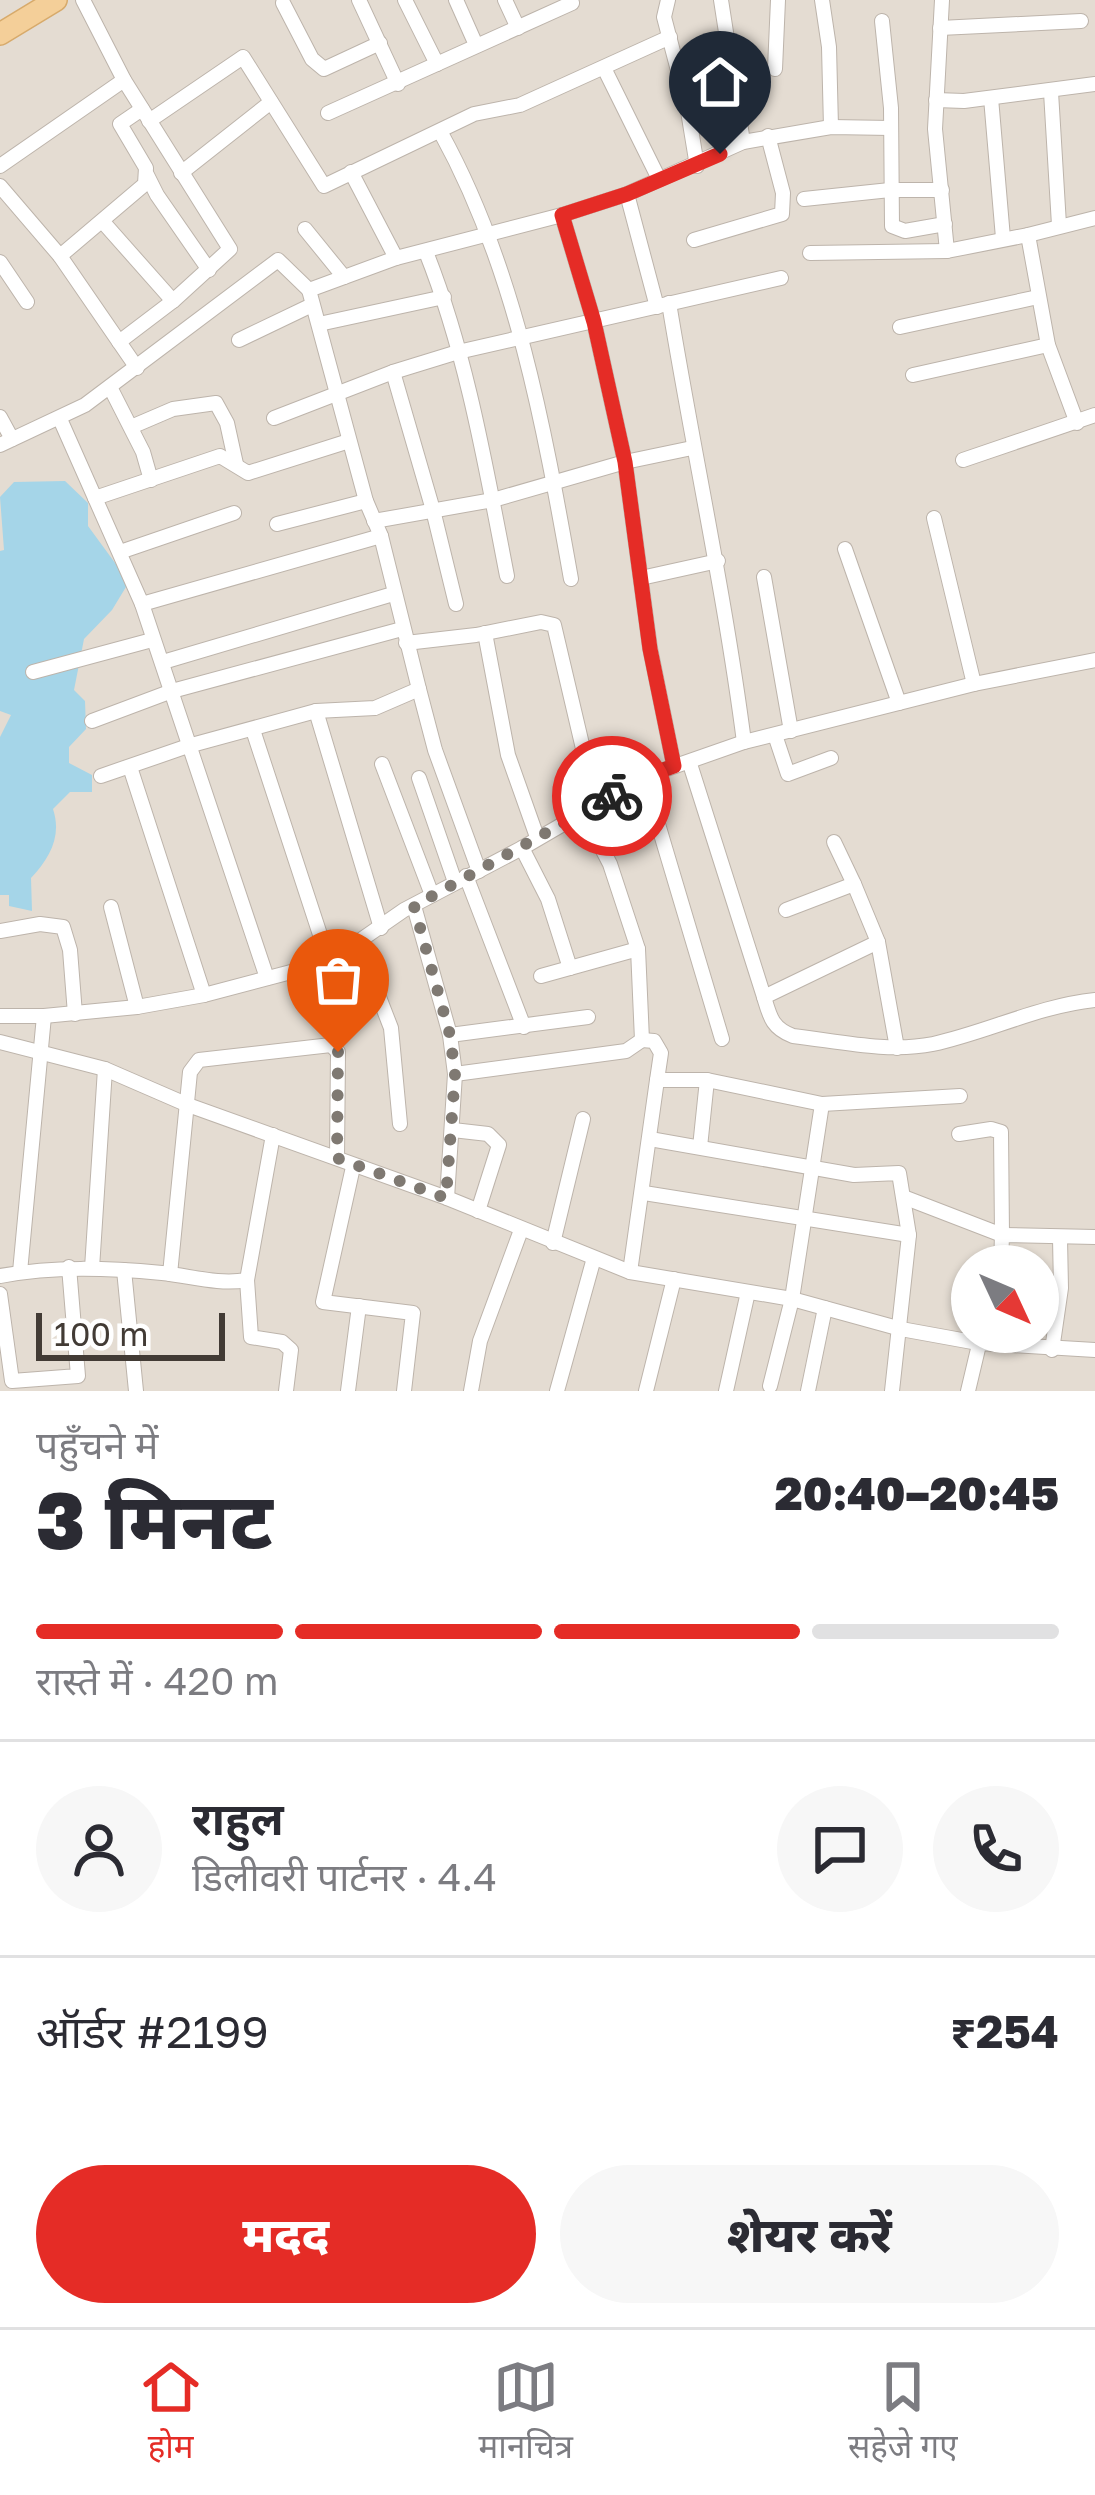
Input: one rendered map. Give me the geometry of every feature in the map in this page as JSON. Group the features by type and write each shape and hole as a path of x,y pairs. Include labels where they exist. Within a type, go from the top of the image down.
{"main road":[{"path":"0,34 56,0"}],"street":[{"path":"83,0 124,80 230,249 119,342"},
{"path":"359,0 398,84"},
{"path":"405,0 437,64"},
{"path":"456,0 476,45"},
{"path":"505,0 518,28"},
{"path":"668,0 664,17 688,105 697,166"},
{"path":"721,0 743,142"},
{"path":"775,69 778,0"},
{"path":"822,0 830,46 831,127"},
{"path":"942,0 935,129 947,251"},
{"path":"328,113 574,1"},
{"path":"283,3 312,59 324,70 380,43"},
{"path":"882,21 891,128 890,213 897,230 945,224"},
{"path":"940,28 1081,21"},
{"path":"209,270 120,124 146,115 243,58 324,186 474,114 520,105 670,37"},
{"path":"604,68 659,179"},
{"path":"0,166 124,80"},
{"path":"936,100 1095,84"},
{"path":"1051,92 1059,225"},
{"path":"991,98 1003,238"},
{"path":"181,173 271,102"},
{"path":"239,340 344,277 627,194 743,142 831,127 891,128"},
{"path":"441,133 468,182 522,338 571,579"},
{"path":"694,240 782,214 784,193 768,136"},
{"path":"351,172 396,258"},
{"path":"60,256 134,197 147,175"},
{"path":"0,186 60,256 136,368"},
{"path":"805,199 942,190"},
{"path":"627,194 663,305 718,561 744,742"},
{"path":"562,215 594,322 625,462 650,649 682,765 773,1026 793,1036 897,1048 934,1044 1045,1008 1095,1000"},
{"path":"811,254 947,251 1095,218"},
{"path":"103,222 173,301"},
{"path":"305,229 344,277"},
{"path":"1028,235 1048,345 1077,423"},
{"path":"426,252 458,352 507,576"},
{"path":"0,417 6,442 61,418 110,387 278,260 310,298 320,324 366,501 381,536 467,876"},
{"path":"0,262 27,302"},
{"path":"274,418 458,352 781,278"},
{"path":"320,324 444,297"},
{"path":"900,327 1038,297"},
{"path":"913,375 1048,345"},
{"path":"393,372 456,604"},
{"path":"110,387 152,480"},
{"path":"131,427 173,409 216,403 227,423 236,464"},
{"path":"963,460 1095,415"},
{"path":"61,418 142,604 267,978"},
{"path":"95,498 220,456 248,473 349,441"},
{"path":"374,521 493,500 692,448"},
{"path":"277,524 366,501"},
{"path":"120,552 234,513"},
{"path":"934,518 974,684"},
{"path":"142,604 381,536"},
{"path":"845,549 899,703"},
{"path":"641,578 718,561"},
{"path":"764,577 788,774 831,758"},
{"path":"163,662 393,593"},
{"path":"92,721 172,691 404,636 485,633 541,622 554,626 590,808 638,949 642,1040"},
{"path":"485,633 508,755 537,837"},
{"path":"33,672 152,640"},
{"path":"0,1016 136,1007 204,995 329,962 432,895 644,777 744,742 974,684 1095,660"},
{"path":"101,776 316,711 375,708 418,689"},
{"path":"316,711 381,928"},
{"path":"253,730 329,962"},
{"path":"382,764 432,895"},
{"path":"130,767 204,995"},
{"path":"644,777 722,1039"},
{"path":"419,778 467,876 524,1027"},
{"path":"834,842 878,942 897,1048"},
{"path":"522,848 548,899 570,968"},
{"path":"786,910 854,884"},
{"path":"414,906 450,1035 455,1074 446,1198"},
{"path":"111,908 136,1007"},
{"path":"0,932 40,924 63,927 70,950 75,1014"},
{"path":"764,997 878,942"},
{"path":"358,943 391,1028 400,1124"},
{"path":"541,976 638,949"},
{"path":"20,1272 44,1016"},
{"path":"450,1035 588,1018"},
{"path":"455,1074 626,1051 642,1040 654,1041 661,1053 630,1272"},
{"path":"0,1042 105,1069 188,1105 446,1198 630,1272 792,1299 901,1329 951,1334"},
{"path":"170,1274 190,1072 200,1060 331,1045 338,1052 337,1158"},
{"path":"92,1268 105,1069"},
{"path":"658,1080 707,1080 822,1104 960,1096"},
{"path":"700,1147 707,1080"},
{"path":"770,1387 792,1299 822,1104"},
{"path":"553,1243 583,1119"},
{"path":"453,1130 488,1134 499,1144 478,1211"},
{"path":"959,1134 1001,1132 1001,1245"},
{"path":"273,1135 247,1280 251,1337 282,1342 291,1350 286,1391"},
{"path":"650,1138 854,1175 899,1173 909,1235 892,1391"},
{"path":"353,1166 323,1302 413,1313 404,1391"},
{"path":"644,1193 909,1235"},
{"path":"906,1198 1002,1235 1095,1237"},
{"path":"471,1391 480,1341 521,1230"},
{"path":"1059,1302 1060,1238"},
{"path":"557,1391 594,1258"},
{"path":"0,1294 11,1381 77,1376 69,1268"},
{"path":"0,1276 92,1268 227,1283 247,1280"},
{"path":"124,1270 136,1391"},
{"path":"646,1391 674,1279"},
{"path":"726,1391 748,1292"},
{"path":"348,1391 359,1306"},
{"path":"808,1391 825,1308"},
{"path":"1059,1350 1095,1350"},
{"path":"968,1391 976,1353"}],"shaded area":[{"path":"0,0 1095,0 1095,1391 0,1391"}],"water":[{"path":"65,481 88,503 88,526 129,582 112,610 84,639 74,690 85,701 86,729 69,747 69,763 92,775 92,792 70,792 53,809 55,837 31,878 32,911 9,906 9,895 0,895 0,737 11,715 0,711 0,551 4,550 0,497 14,482"}],"way so far":[{"path":"338,1052 337,1158 446,1198 455,1074 450,1035 414,906 612,796"}],"route":[{"path":"612,796 674,766 650,649 625,462 594,322 562,215 627,194 720,154"}]}
